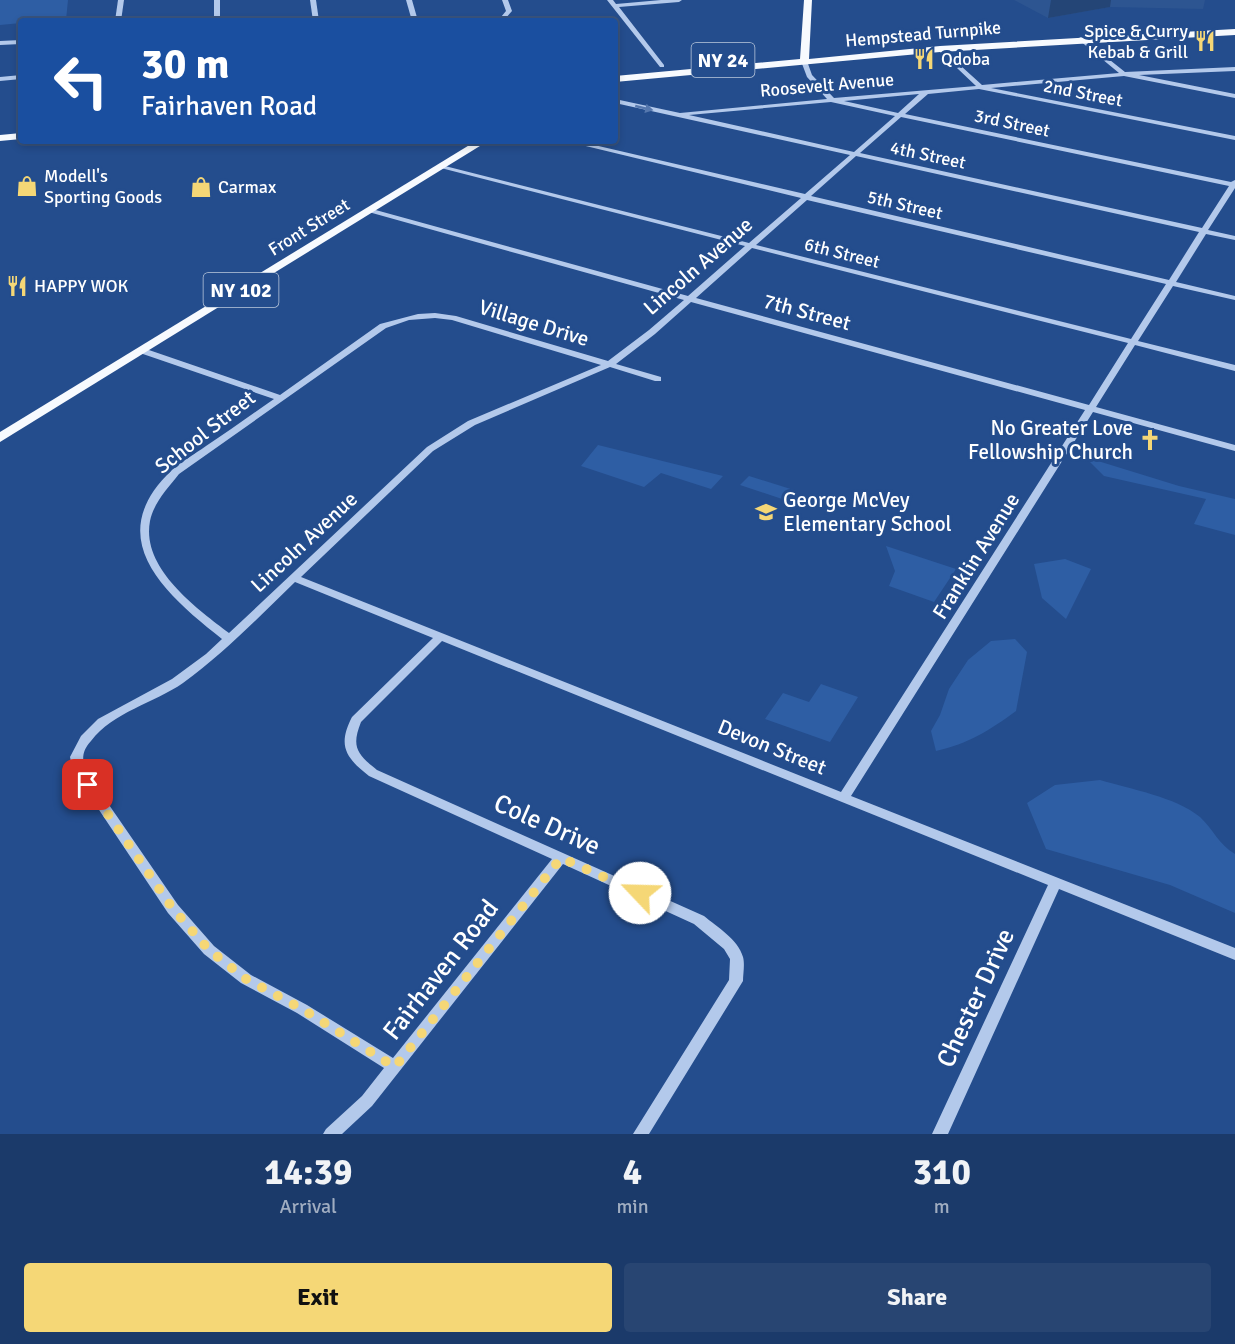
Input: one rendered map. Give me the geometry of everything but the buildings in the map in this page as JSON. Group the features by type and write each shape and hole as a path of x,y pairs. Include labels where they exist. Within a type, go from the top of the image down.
{"main road":[{"path":"804,56 808,0"},
{"name":"Hempstead Turnpike","path":"618,79 979,38 1235,24"},
{"name":"Hempstead Turnpike","path":"618,70 1081,39 1235,32"},
{"path":"0,129 18,127"},
{"path":"0,138 18,136"},
{"name":"Front Street","path":"0,438 478,144"}],"street":[{"path":"118,18 121,0"},
{"path":"217,0 217,18"},
{"path":"313,0 316,18"},
{"path":"409,0 414,18"},
{"path":"503,18 509,11 505,0"},
{"path":"612,3 680,0"},
{"path":"612,3 662,66"},
{"path":"1081,39 1124,74 1235,96"},
{"path":"0,43 18,42"},
{"path":"940,49 980,86"},
{"path":"804,56 809,76 830,99"},
{"name":"Roosevelt Avenue","path":"674,115 1124,74 1235,69"},
{"path":"0,79 18,77"},
{"name":"2nd Street","path":"980,86 1235,138"},
{"name":"Lincoln Avenue","path":"395,1067 302,1009 246,979 209,950 173,909 79,771 76,757 85,739 102,722 176,682 210,657 430,449 448,435 608,364 652,332 927,91"},
{"name":"3rd Street","path":"830,99 1234,184"},
{"name":"4th Street","path":"618,102 1235,238"},
{"name":"5th Street","path":"581,144 1235,298"},
{"name":"6th Street","path":"441,167 1235,368"},
{"name":"Franklin Avenue","path":"844,797 1234,184"},
{"name":"7th Street","path":"369,211 1235,448"},
{"name":"Village Drive","path":"398,320 418,315 453,318 658,379"},
{"name":"School Street","path":"229,639 191,610 151,564 144,544 146,518 156,496 169,479 280,398 366,337 398,320"},
{"path":"143,351 280,398"},
{"name":"Devon Street","path":"294,578 1235,954"},
{"name":"Cole Drive","path":"441,636 356,720 348,736 350,752 354,759 373,773 699,920 729,945 737,958 736,981 641,1134"},
{"name":"Fairhaven Road","path":"331,1134 367,1101 561,858"},
{"name":"Chester Drive","path":"940,1134 1056,882"}],"shaded area":[{"path":"0,0 68,0 66,18 18,18 18,23 0,25"},
{"path":"598,445 723,476 711,489 661,473 644,487 581,466"},
{"path":"1085,457 1179,486 1235,499 1235,535 1194,524 1206,499 1104,476"},
{"path":"749,476 797,491 788,501 740,485"},
{"path":"886,546 956,569 934,602 889,586 895,571"},
{"path":"1065,559 1091,569 1066,619 1042,598 1034,564"},
{"path":"1015,639 1027,652 1016,711 978,736 936,751 931,731 940,715 949,689 968,660 991,641"},
{"path":"821,684 858,697 830,742 765,719 783,693 809,702"},
{"path":"1100,780 1166,799 1200,817 1235,854 1235,913 1170,885 1046,849 1027,803 1055,785"}],"place":[{"name":"Spice & Curry Kebab & Grill","path":"1205,41"},
{"name":"Qdoba","path":"924,59"},
{"name":"Modell's Sporting Goods","path":"27,186"},
{"name":"Carmax","path":"201,187"},
{"name":"HAPPY WOK","path":"17,286"},
{"name":"No Greater Love Fellowship Church","path":"1150,440"},
{"name":"George McVey Elementary School","path":"766,512"}],"route":[{"path":"88,785 173,909 209,950 246,979 302,1009 395,1067 561,858 640,893"}]}
